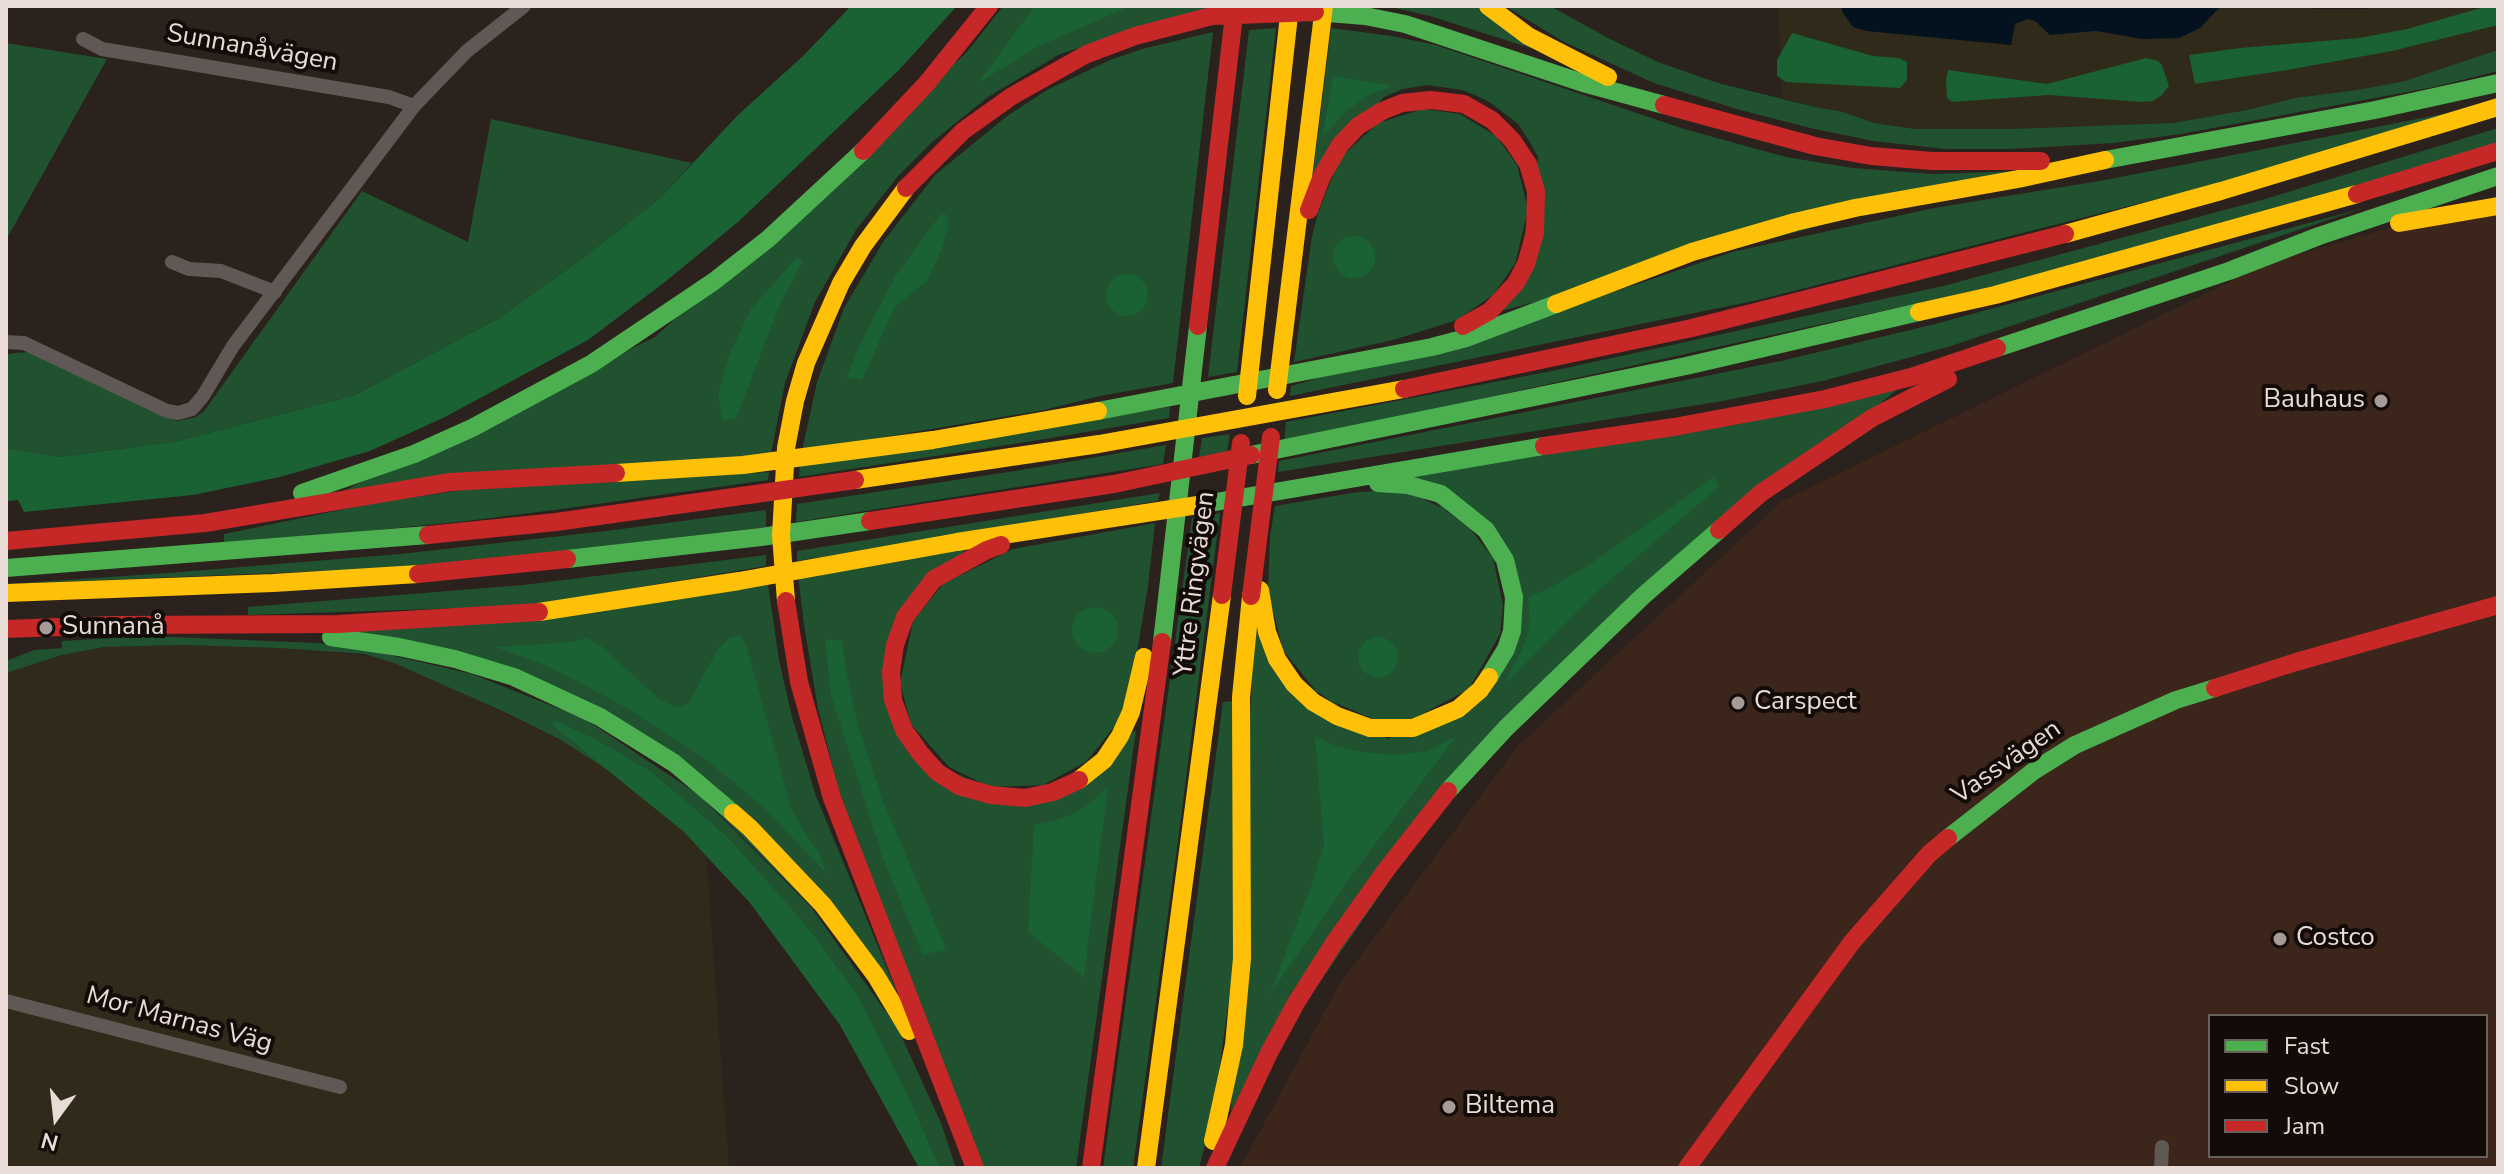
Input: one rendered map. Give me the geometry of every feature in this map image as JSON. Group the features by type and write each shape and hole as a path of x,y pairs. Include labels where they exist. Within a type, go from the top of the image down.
{"main road":[{"path":"158,529 286,498 414,454 484,422 591,364 713,282 768,239 878,137 927,83 989,6"},
{"name":"Yttre Ringvägen","path":"1091,1168 1161,649 1166,539 1197,347 1235,6"},
{"name":"Yttre Ringvägen","path":"1146,1168 1254,338 1290,6"},
{"path":"1207,1168 1234,1045 1242,969 1241,697 1245,641 1324,6"},
{"path":"1488,6 1528,36 1661,103"},
{"path":"975,1168 832,798 799,682 789,629 784,590 782,505 786,448 795,401 806,363 841,283 881,220 918,174 963,131 1012,96 1087,54 1135,36 1212,16 1308,12 1365,16 1405,24 1583,83 1815,146 1871,156 1978,163 2112,158"},
{"path":"6,541 158,529 259,516 450,482 690,470 933,440 1043,422 1466,338 1678,257 1743,236 1855,208 2375,110 2498,83"},
{"path":"1295,256 1322,176 1340,145 1358,126 1382,111 1402,103 1431,100 1464,104 1492,120 1512,140 1528,164 1536,191 1535,233 1526,264 1516,283 1490,311 1465,325 1365,359"},
{"path":"6,568 362,541 556,522 1099,444 1389,392 1692,328 1922,272 2191,200 2498,107"},
{"path":"6,593 408,575 761,537 1114,484 1686,366 1995,295 2298,211 2498,151"},
{"path":"6,629 112,625 338,624 534,613 1247,497 1452,460 1674,427 1825,399 1924,373 2215,276 2319,236 2498,176"},
{"path":"1215,1168 1241,1108 1296,1003 1352,918 1442,798 1506,728 1589,646 1761,493 1872,418 1958,375 2021,350 2202,288 2263,264 2319,236 2498,206"},
{"path":"1247,497 1375,482 1408,485 1441,494 1486,530 1505,560 1514,597 1512,631 1494,670 1480,690 1458,709 1413,728 1370,728 1352,723 1313,702 1294,684 1277,659 1267,632 1260,600 1260,525"},
{"path":"1124,516 987,550 934,579 919,597 905,617 895,645 891,672 893,700 904,730 937,772 959,786 991,795 1025,798 1053,792 1079,780 1104,760 1120,736 1139,684 1166,539"},
{"name":"Vassvägen","path":"1687,1168 1852,942 1897,889 1929,854 1962,825 2035,770 2101,732 2176,700 2296,662 2498,605"},
{"path":"112,625 347,638 455,659 514,677 559,696 639,740 712,794 789,866 823,905 901,1015 923,1058 950,1127 975,1168"}],"street":[{"path":"6,342 24,343 167,411 187,411 203,396 233,346 414,106 467,51 524,6"},
{"name":"Sunnanåvägen","path":"83,39 102,49 389,97 414,106"},
{"path":"172,262 189,269 221,271 275,292"},
{"name":"Mor Marnas Väg","path":"6,1001 340,1087"},
{"path":"2161,1168 2162,1147"}],"shaded area":[{"path":"1778,6 2498,6 2498,50 2405,81 2295,98 2173,123 1915,129 1874,123 1840,111 1782,98"},
{"path":"2498,196 2498,1168 1240,1168 1339,985 1518,746 1781,502 2266,264"},
{"path":"182,645 364,655 394,663 561,740 606,769 706,853 729,1168 6,1168 6,673 62,655 104,647"}],"green space":[{"path":"851,6 957,6 899,70 738,222 588,340 443,418 370,451 280,477 193,495 24,512 18,500 6,501 6,448 60,457 178,441 355,395 499,318 659,199 738,115 804,55"},
{"path":"1003,6 1216,6 1060,54 988,97 932,142 898,176 856,230 815,302 785,383 771,454 329,498 655,337 967,52"},
{"path":"1035,6 1130,6 1037,47 978,83"},
{"path":"1386,6 1477,6 1546,53 1430,16"},
{"path":"1505,6 1550,6 1658,62 1718,83 1840,111 1874,123 1915,129 2173,123 2295,98 2405,81 2498,50 2498,71 2434,87 2181,134 2114,143 1945,149 1873,141 1810,128 1654,83 1564,42"},
{"path":"2488,6 2498,6 2498,25 2392,51 2195,84 2189,55 2359,38 2407,29"},
{"path":"1276,28 1237,372 1208,377 1249,30"},
{"path":"1331,28 1436,45 1684,129 1786,157 1853,168 1933,174 2024,171 1501,311 1514,295 1538,157 1528,139 1518,124 1491,103 1462,90 1427,85 1403,89 1384,97 1312,182"},
{"path":"1213,32 1173,383 1044,410 802,451 817,382 844,308 883,242 935,175 1007,116 1047,90 1110,60"},
{"path":"1792,33 1873,56 1899,58 1907,62 1907,80 1900,88 1786,82 1777,76 1777,60"},
{"path":"6,43 107,59 6,240"},
{"path":"2146,58 2162,65 2169,86 2153,101 2049,95 1952,102 1947,98 1948,70 2047,84"},
{"path":"1333,76 1393,86 1367,96 1346,111 1322,138"},
{"path":"1423,109 1460,114 1496,136 1517,165 1528,210 1515,264 1493,295 1457,320 1393,340 1294,362 1312,236 1340,158 1378,123"},
{"path":"2458,111 2232,180 1758,300 1290,396 1291,386 1584,302 1732,252 1934,208 2105,180"},
{"path":"491,119 692,163 659,199 499,318 355,395 178,441 60,457 6,448 6,355 14,353 28,352 168,418 178,421 196,417 204,411 362,191 468,242"},
{"path":"2498,128 2498,146 2055,273 1284,442 1286,422 1552,371 1943,286 2265,199"},
{"path":"2364,208 1951,346 1823,381 1723,401 1278,472 1279,461 1781,361 1935,324"},
{"path":"946,214 949,224 940,254 926,282 895,306 862,380 847,377 863,338 896,275 940,215"},
{"path":"1354,236 1369,242 1375,257 1369,272 1354,278 1339,272 1333,257 1339,242"},
{"path":"796,258 803,261 780,304 736,418 723,421 718,396 729,355 751,309"},
{"path":"1127,274 1142,280 1148,295 1142,310 1127,316 1112,310 1106,295 1112,280"},
{"path":"1900,387 1497,725 1231,1111 1255,616 1270,660 1388,739 1502,675 1512,560 1401,477"},
{"path":"1170,407 1169,418 799,477 800,466"},
{"path":"1230,434 1227,451 1199,457 1202,438"},
{"path":"1166,445 1163,464 796,522 797,504"},
{"path":"769,472 768,480 554,510 224,545 224,534 379,502 463,490"},
{"path":"1714,477 1718,487 1601,588 1504,685 1524,645 1530,622 1528,597 1589,565"},
{"path":"1378,491 1413,494 1461,517 1493,558 1503,605 1500,634 1469,689 1413,719 1375,720 1320,696 1283,650 1268,590 1270,536 1275,506"},
{"path":"1160,493 1158,501 797,561 797,551"},
{"path":"766,510 766,527 422,567 6,584 400,554"},
{"path":"1220,513 1133,1168 1103,1168 1192,518"},
{"path":"1155,523 1131,688 1119,721 1086,762 1043,785 990,787 949,767 911,724 900,683 913,621 943,584 1013,549"},
{"path":"967,548 894,624 908,753 1030,805 1136,730 1076,1168 982,1168 839,791 818,709 798,576"},
{"path":"766,555 766,566 527,606 248,615 248,607 523,585"},
{"path":"768,584 779,660 792,717 816,796 896,990 630,725 358,631"},
{"path":"1095,607 1111,614 1118,630 1111,646 1095,653 1079,646 1072,630 1079,614"},
{"path":"148,636 318,643 373,651 472,674 585,719 699,795 811,907 898,1029 941,1123 956,1168 940,1168 910,1099 858,995 814,935 727,836 651,771 558,721 554,727 606,769 561,740 500,710 394,663 364,654 182,645 104,647 62,655 6,673 6,661 34,650 62,648 62,641"},
{"path":"740,636 746,645 791,808 820,854 826,873 760,804 704,758 627,708 584,685 548,666 496,647 571,642 587,638 600,645 659,699 677,708 688,704 718,649 731,637"},
{"path":"1378,637 1392,643 1398,657 1392,671 1378,677 1364,671 1358,657 1364,643"},
{"path":"825,639 842,641 858,726 882,799 946,949 923,955 883,858 831,695"},
{"path":"1234,701 1235,956 1213,1114 1199,1168 1161,1168 1223,702"},
{"path":"558,721 651,771 727,836 814,935 858,995 910,1099 940,1168 919,1168 840,1025 750,903 684,832 554,727 553,722"},
{"path":"1315,736 1333,745 1361,752 1394,755 1428,751 1456,736 1352,875 1270,994 1324,844"},
{"path":"1108,786 1084,977 1028,932 1034,825 1075,813"}],"water":[{"path":"1841,6 2221,6 2200,28 2179,38 2143,39 2096,31 2050,35 2035,21 2028,19 2015,24 2011,45 1866,31 1853,27"}],"waterway":[{"path":"2314,6 2365,6"}],"traffic: fast":[{"path":"1315,12 1365,16 1405,24 1583,83 1664,105"},
{"path":"2105,160 2375,110 2498,83"},
{"path":"302,493 414,454 472,428 591,364 713,282 768,239 863,151"},
{"path":"1997,348 2229,271 2319,236 2498,176"},
{"path":"1098,411 1432,347 1466,338 1556,304"},
{"path":"1251,455 1686,366 1919,312"},
{"path":"1162,642 1198,326"},
{"path":"1198,505 1544,446"},
{"path":"1378,483 1408,485 1441,494 1486,530 1505,560 1514,597 1512,631 1506,649 1489,677"},
{"path":"567,559 870,521"},
{"path":"1448,791 1506,728 1643,596 1719,530"},
{"path":"6,568 428,535"},
{"path":"331,637 455,659 514,677 600,717 674,763 733,813"},
{"path":"1948,838 2035,770 2075,745 2176,700 2215,688"}],"traffic: slow":[{"path":"1247,396 1290,6"},
{"path":"1277,390 1324,6"},
{"path":"1488,6 1528,36 1608,77"},
{"path":"2065,234 2221,191 2498,107"},
{"path":"1556,304 1692,252 1795,222 2105,160"},
{"path":"786,601 781,535 786,448 806,363 841,283 863,246 906,188"},
{"path":"1919,312 1995,295 2357,194"},
{"path":"2399,223 2498,206"},
{"path":"855,480 1099,444 1404,389"},
{"path":"616,473 743,465 933,440 1098,411"},
{"path":"539,612 1198,505"},
{"path":"6,593 418,574"},
{"path":"1260,590 1267,632 1277,659 1294,684 1313,702 1337,716 1370,728 1413,728 1458,709 1480,690 1489,677"},
{"path":"1146,1168 1222,595"},
{"path":"1213,1141 1234,1045 1242,958 1241,697 1251,596"},
{"path":"1079,780 1104,760 1120,736 1131,712 1144,657"},
{"path":"733,813 823,905 876,976 909,1031"}],"traffic: jam":[{"path":"863,151 927,83 989,6"},
{"path":"1198,326 1235,6"},
{"path":"906,188 963,131 1012,96 1087,54 1135,36 1212,16 1315,12"},
{"path":"1309,210 1322,176 1340,145 1358,126 1382,111 1402,103 1431,100 1464,104 1492,120 1512,140 1528,164 1536,191 1535,233 1526,264 1516,283 1490,311 1463,326"},
{"path":"1664,105 1815,146 1871,156 1932,161 2041,161"},
{"path":"2357,194 2498,151"},
{"path":"1404,389 1692,328 2065,234"},
{"path":"1544,446 1674,427 1825,399 1911,377 1997,348"},
{"path":"1719,530 1761,493 1872,418 1948,379"},
{"path":"1251,596 1271,437"},
{"path":"1222,595 1241,443"},
{"path":"870,521 1114,484 1251,455"},
{"path":"6,541 205,523 450,482 616,473"},
{"path":"556,522 855,480"},
{"path":"428,535 556,522"},
{"path":"1001,545 934,579 905,617 895,645 891,672 893,700 904,730 920,753 937,772 959,786 991,795 1025,798 1053,792 1079,780"},
{"path":"418,574 567,559"},
{"path":"786,601 799,682 832,798 975,1168"},
{"path":"2215,688 2498,605"},
{"path":"6,629 112,625 338,624 539,612"},
{"path":"1091,1168 1162,642"},
{"path":"1215,1168 1296,1003 1386,870 1448,791"},
{"path":"1687,1168 1852,942 1929,854 1948,838"}],"place":[{"name":"Bauhaus","path":"2381,401"},
{"name":"Sunnanå","path":"46,628"},
{"name":"Carspect","path":"1738,703"},
{"name":"Costco","path":"2280,939"},
{"name":"Biltema","path":"1449,1107"}]}
